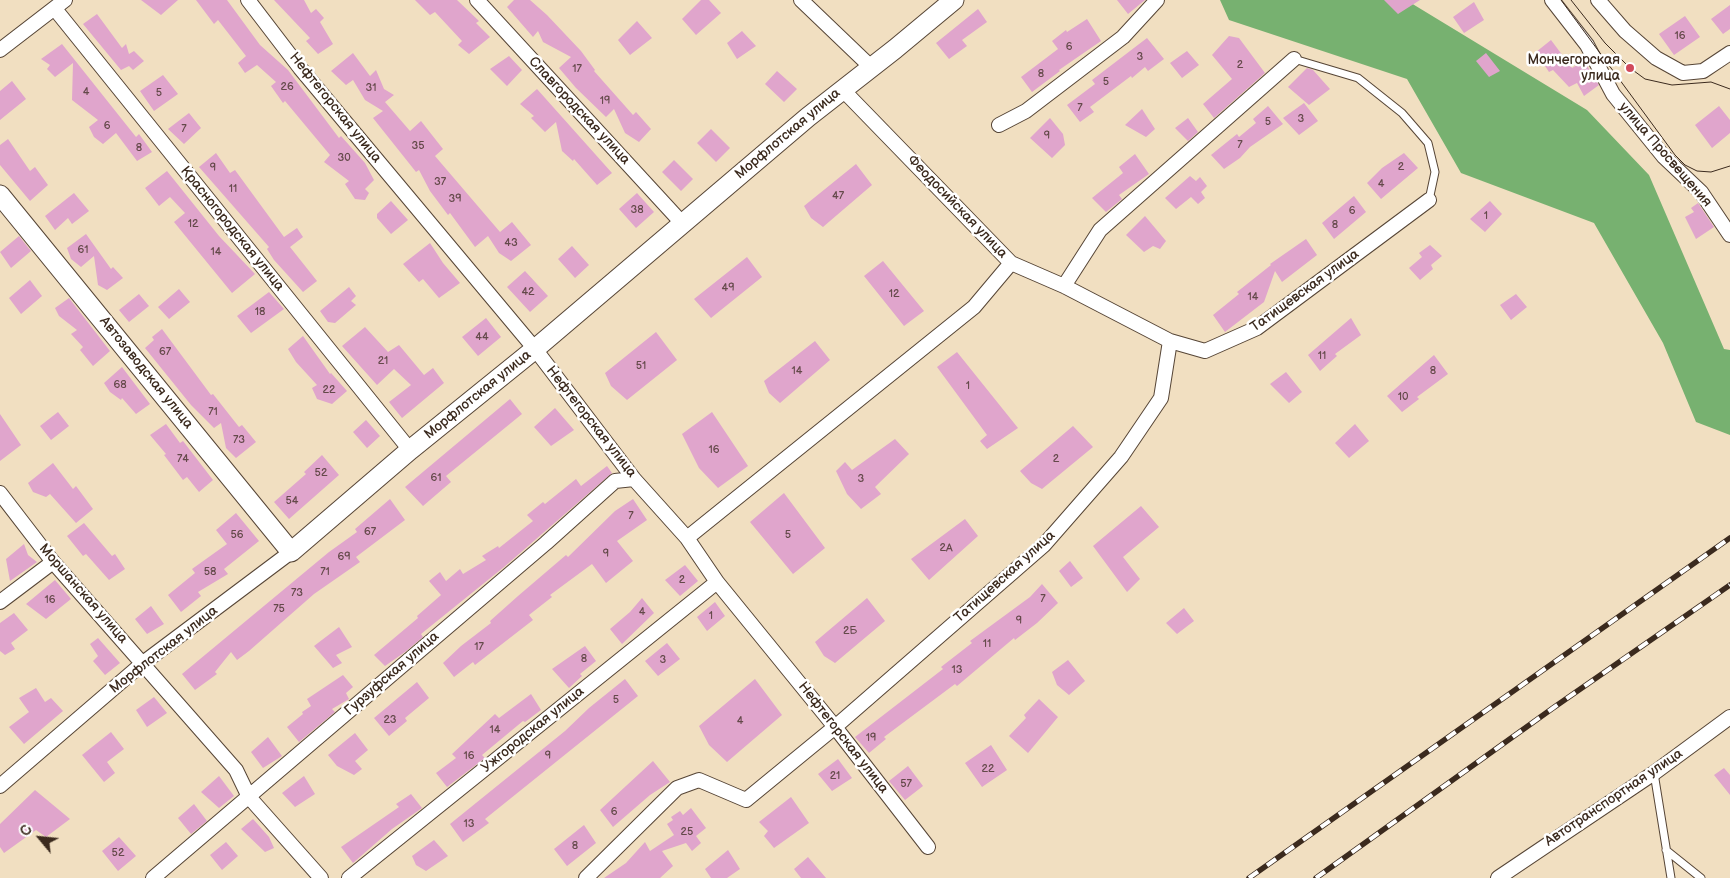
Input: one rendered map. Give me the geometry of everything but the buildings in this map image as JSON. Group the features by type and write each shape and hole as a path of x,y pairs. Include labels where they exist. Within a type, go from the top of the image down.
{"street":[{"name":"Нефтегорская улица","path":"248,0 300,68 534,349 634,479 687,538 717,582 836,727 928,847"},
{"name":"Славгородская улица","path":"476,0 682,223"},
{"path":"801,0 871,67"},
{"name":"Морфлотская улица","path":"0,786 143,663 291,552 410,450 534,349 842,89 954,0"},
{"path":"999,125 1026,111 1124,36 1157,0"},
{"name":"улица Просвещения","path":"1552,0 1587,45 1613,94 1664,157 1701,192 1730,235"},
{"path":"1598,0 1625,31 1656,58 1683,73 1703,71 1730,53"},
{"path":"0,50 60,4"},
{"name":"Красногородская улица","path":"60,4 410,450"},
{"path":"1064,286 1100,230 1294,59"},
{"name":"Феодосийская улица","path":"842,89 1011,264 1064,286 1170,341"},
{"name":"Автозаводская улица","path":"0,195 291,552"},
{"name":"Татищевская улица","path":"586,878 677,788 699,780 746,800 836,727 1044,545 1121,457 1161,398 1170,341 1206,351 1257,328 1429,200"},
{"path":"687,538 974,307 1011,264"},
{"name":"Гурзуфская улица","path":"152,878 249,797 525,558 546,543 615,481 634,479"},
{"name":"Моршанская улица","path":"0,493 53,562 236,770 249,797 321,878"},
{"path":"0,602 53,562"},
{"name":"Ужгородская улица","path":"349,878 717,582"},
{"name":"Автотранспортная улица","path":"1498,878 1654,773 1730,717"}],"lane":[{"path":"1294,59 1358,78 1402,113 1428,144 1435,172 1429,200"},
{"path":"1654,773 1672,878"},
{"path":"1666,850 1701,878"}],"green space":[{"path":"1220,0 1406,0 1587,110 1649,175 1724,349 1730,350 1730,435 1696,422 1663,343 1594,223 1461,173 1407,79 1229,20"}],"tram line":[{"path":"1561,0 1675,155 1685,165 1697,171 1711,172 1730,166"},
{"path":"1571,0 1605,43 1630,68 1645,79 1672,85 1711,82 1730,89"}],"railway":[{"path":"1249,878 1730,538"},
{"path":"1316,878 1553,708 1730,585"}],"place":[{"name":"Мончегорская улица","path":"1630,68"}]}
